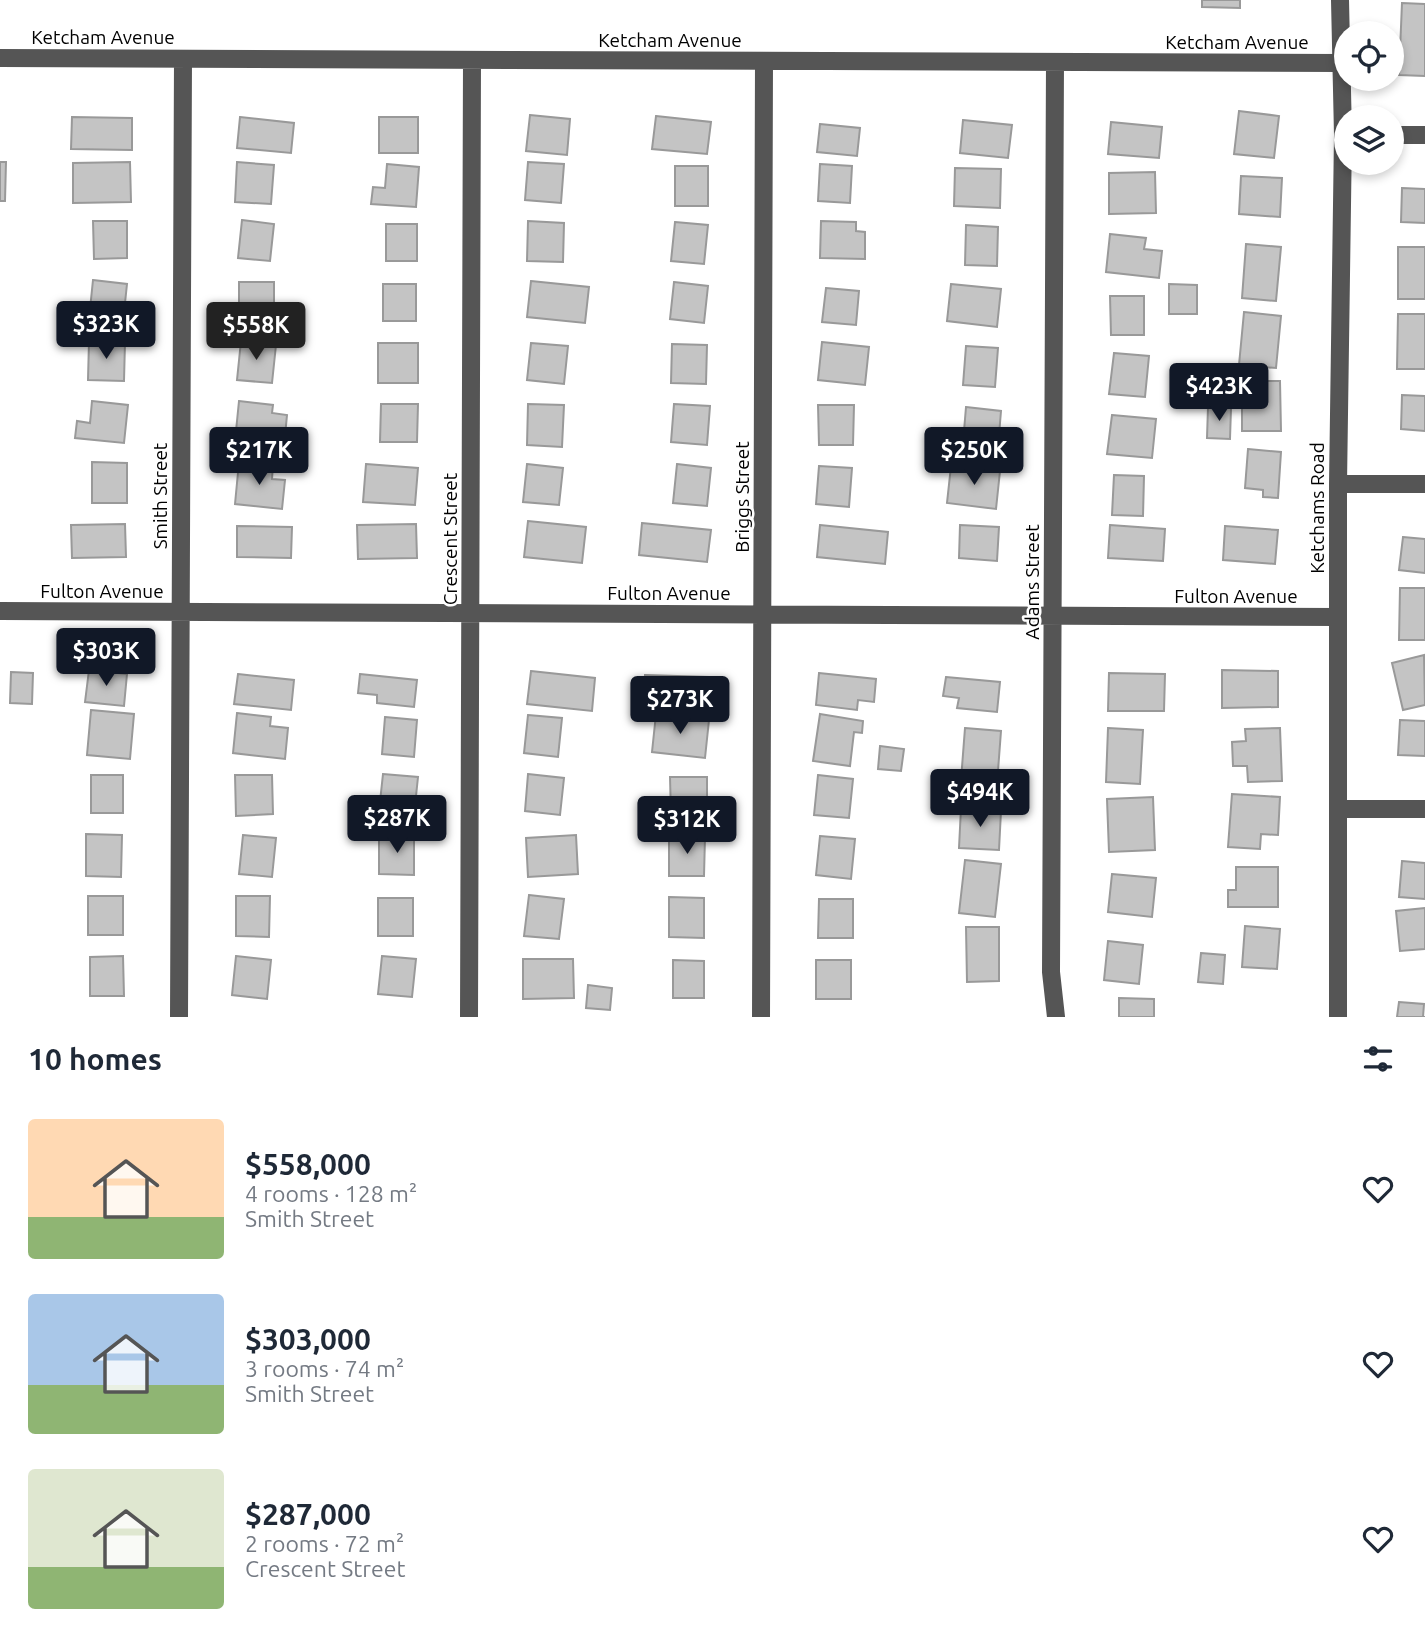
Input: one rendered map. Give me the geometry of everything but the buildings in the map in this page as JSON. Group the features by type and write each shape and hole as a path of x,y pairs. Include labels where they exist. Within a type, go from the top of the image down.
{"street":[{"name":"Ketchams Road","path":"1340,0 1340,21"},
{"name":"Ketcham Avenue","path":"0,58 1334,63"},
{"name":"Smith Street","path":"178,1017 183,59"},
{"name":"Crescent Street","path":"469,1017 472,61"},
{"name":"Briggs Street","path":"761,1017 764,61"},
{"name":"Adams Street","path":"1055,62 1051,972 1056,1017"},
{"path":"1404,135 1425,135"},
{"name":"Ketchams Road","path":"1338,1017 1338,484 1343,175"},
{"path":"1338,484 1425,484"},
{"name":"Fulton Avenue","path":"0,611 1338,617"},
{"path":"1339,809 1425,809"}]}
